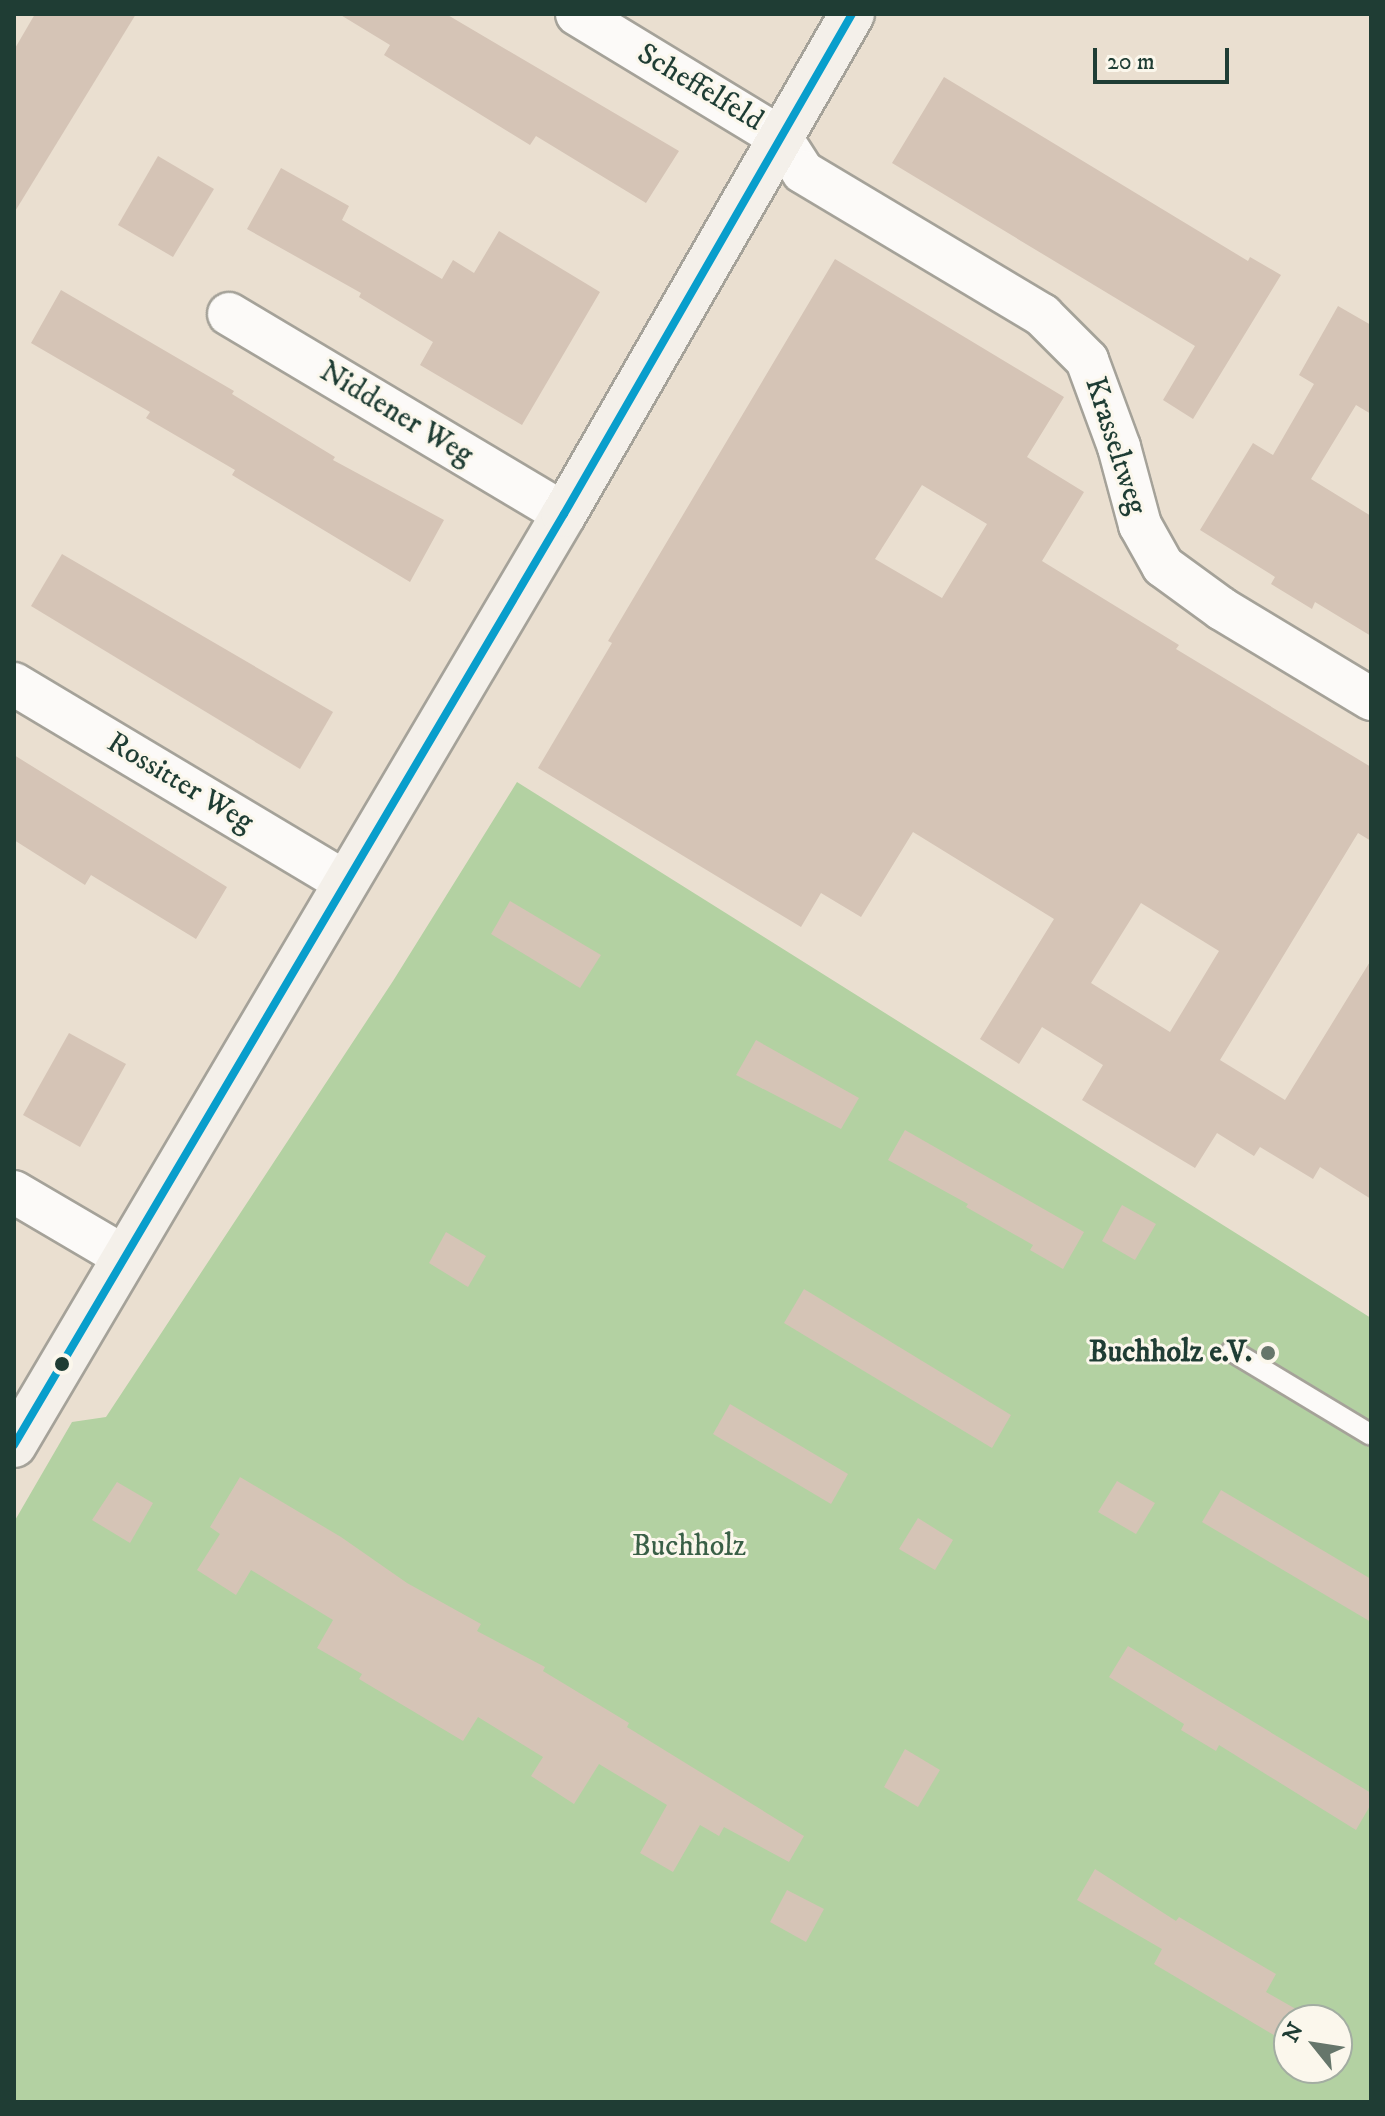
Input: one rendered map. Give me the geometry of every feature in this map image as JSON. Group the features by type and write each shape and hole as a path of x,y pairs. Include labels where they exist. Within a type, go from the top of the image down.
{"street":[{"name":"Scheffelfeld","path":"577,14 781,138"},
{"path":"14,1445 564,514 852,14"},
{"name":"Krasseltweg","path":"781,138 803,172 1042,315 1087,360 1119,447 1140,525 1163,566 1222,609 1371,699"},
{"name":"Niddener Weg","path":"229,314 564,514"},
{"name":"Rossitter Weg","path":"14,684 346,883"},
{"path":"14,1192 125,1257"}],"lane":[{"path":"1232,1351 1371,1435"}],"green space":[{"name":"Buchholz","path":"517,782 1371,1318 1371,2102 14,2102 14,1522 72,1422 106,1417 393,981"}],"building":[{"path":"35,14 136,14 14,213 14,50"},
{"path":"339,14 446,14 679,151 646,203 536,136 530,145 384,55 390,45"},
{"path":"944,77 1248,261 1250,257 1281,275 1193,419 1163,400 1195,346 892,163"},
{"path":"158,156 214,189 173,257 118,225"},
{"path":"281,168 349,206 342,220 442,279 453,260 474,273 499,231 600,292 522,425 420,365 433,342 359,297 361,293 247,229"},
{"path":"835,259 1064,397 1027,457 1084,492 1042,561 1179,645 1176,649 1371,767 1371,841 1358,833 1220,1060 1285,1100 1371,960 1371,1199 1320,1167 1313,1179 1260,1147 1254,1156 1217,1133 1195,1168 1082,1100 1103,1065 1042,1027 1019,1064 980,1039 1054,919 913,832 861,917 821,893 801,927 538,768 612,643 608,641","holes":["922,485 987,524 942,598 875,559","1141,903 1219,951 1170,1032 1091,983"]},
{"path":"61,290 234,391 232,394 335,457 333,460 444,520 410,582 232,475 235,470 146,418 150,412 31,343"},
{"path":"1338,306 1371,325 1371,414 1356,405 1311,479 1371,516 1371,636 1315,602 1312,609 1271,584 1275,577 1200,530 1253,443 1273,455 1314,384 1299,375"},
{"path":"62,554 333,712 300,769 31,606"},
{"path":"14,755 227,887 196,939 91,875 85,885 14,840"},
{"path":"510,901 601,955 580,988 491,934"},
{"path":"69,1033 126,1064 80,1147 23,1115"},
{"path":"756,1040 859,1098 841,1129 736,1075"},
{"path":"905,1130 1084,1232 1063,1269 1030,1250 1033,1245 966,1207 968,1204 888,1160"},
{"path":"1122,1205 1156,1224 1135,1260 1102,1241"},
{"path":"446,1232 486,1256 468,1287 429,1263"},
{"path":"804,1289 1011,1415 992,1448 784,1323"},
{"path":"730,1404 848,1474 831,1504 713,1434"},
{"path":"240,1477 341,1537 407,1583 481,1624 477,1631 545,1667 543,1671 629,1723 627,1727 804,1836 789,1862 724,1827 719,1836 700,1825 673,1872 640,1853 667,1805 599,1764 574,1804 531,1776 543,1757 478,1717 463,1741 359,1679 362,1674 317,1648 333,1620 251,1570 236,1595 197,1570 220,1534 210,1527"},
{"path":"1117,1481 1155,1503 1136,1534 1098,1512"},
{"path":"117,1482 153,1503 130,1543 92,1520"},
{"path":"1221,1490 1371,1579 1371,1622 1202,1522"},
{"path":"918,1518 953,1540 935,1570 899,1549"},
{"path":"1128,1646 1371,1793 1371,1804 1356,1830 1219,1745 1216,1751 1181,1730 1184,1724 1109,1677"},
{"path":"905,1749 940,1770 918,1807 884,1787"},
{"path":"1095,1869 1176,1921 1179,1917 1276,1974 1266,1992 1287,2004 1273,2004 1273,2035 1154,1964 1162,1949 1077,1900"},
{"path":"787,1890 824,1909 806,1942 770,1922"}],"transit line":[{"path":"14,1445 564,514 852,14"}],"place":[{"name":"Buchholz e.V.","path":"1268,1353"}]}
